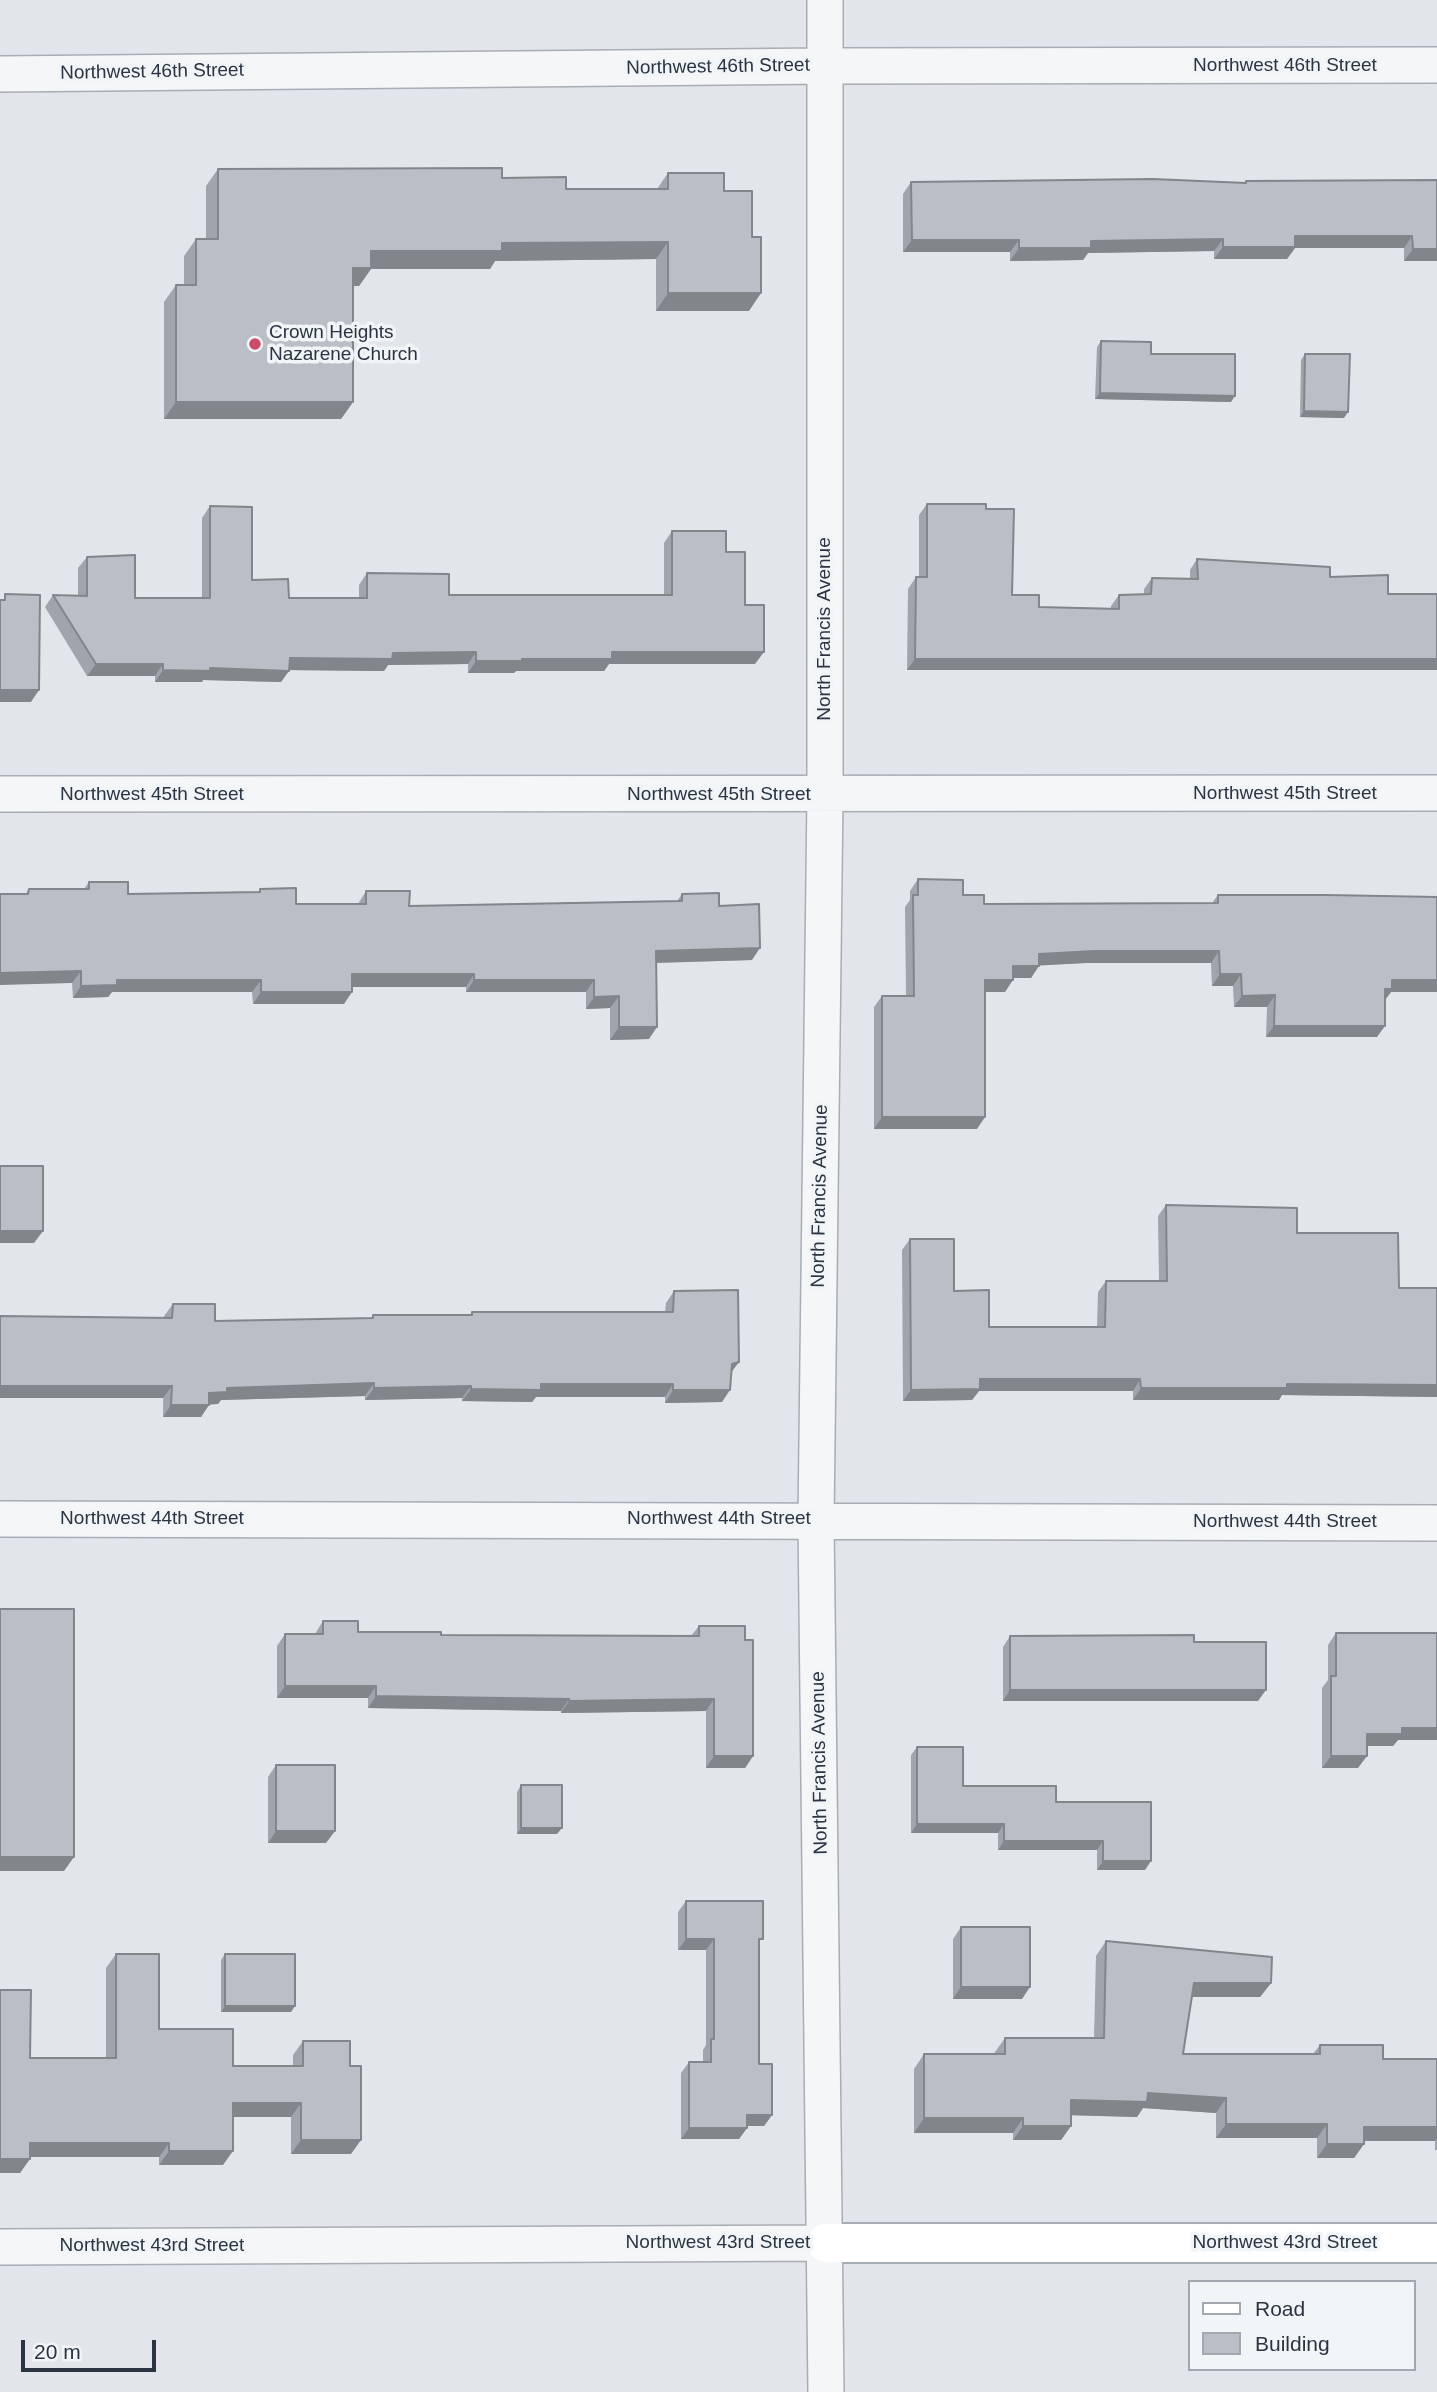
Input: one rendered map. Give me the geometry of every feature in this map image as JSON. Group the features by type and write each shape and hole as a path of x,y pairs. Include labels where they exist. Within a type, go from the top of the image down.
{"street":[{"name":"North Francis Avenue","path":"825,0 825,795 816,1520 826,2392"},
{"name":"Northwest 46th Street","path":"0,74 825,66 1437,65"},
{"name":"Northwest 45th Street","path":"0,794 1437,793"},
{"name":"Northwest 44th Street","path":"0,1519 1437,1523"},
{"name":"Northwest 43rd Street","path":"0,2247 1437,2243"}],"building":[{"path":"502,168 502,178 566,177 566,189 668,189 668,173 724,173 724,191 752,191 752,237 761,237 761,293 668,293 668,242 502,243 502,251 371,251 371,268 353,268 353,402 176,402 176,285 196,285 196,239 218,239 218,169"},
{"path":"1153,179 1246,183 1437,180 1437,249 1413,249 1412,236 1295,236 1295,247 1223,247 1223,239 1091,241 1091,248 1019,248 1019,240 912,240 911,182"},
{"path":"1101,341 1151,342 1151,354 1235,354 1235,396 1100,393"},
{"path":"1305,354 1350,354 1348,412 1304,411"},
{"path":"927,504 986,504 986,509 1014,509 1012,595 1039,595 1039,607 1119,609 1119,595 1151,594 1152,578 1198,579 1197,559 1330,567 1330,577 1388,575 1388,594 1437,594 1437,659 915,659 916,577 927,577"},
{"path":"210,506 252,507 252,580 288,579 289,598 367,598 367,573 449,574 449,595 672,595 672,531 726,531 726,552 745,552 745,605 764,605 764,652 612,652 612,659 522,661 476,661 476,652 393,653 392,659 290,658 289,671 210,668 210,671 163,670 163,664 96,664 53,595 87,596 87,557 135,555 135,598 210,598"},
{"path":"5,594 40,595 39,690 0,690 0,600 5,600"},
{"path":"918,879 963,880 963,895 984,895 984,904 1218,903 1218,895 1437,897 1437,980 1392,980 1392,989 1385,989 1385,1026 1274,1026 1275,995 1242,996 1241,974 1220,974 1219,951 1039,954 1039,966 1013,966 1013,980 985,980 985,1117 882,1117 882,996 914,996 913,895 918,895"},
{"path":"89,882 128,882 128,894 260,892 260,889 296,888 296,904 366,904 366,891 410,891 409,906 682,901 682,894 719,893 719,906 759,904 760,948 656,951 657,1027 619,1027 619,996 594,997 594,980 474,980 474,974 352,974 352,992 261,992 261,980 117,980 117,985 81,986 81,971 0,973 0,894 28,894 29,889 89,889"},
{"path":"0,1166 43,1166 43,1231 0,1231"},
{"path":"1166,1205 1297,1208 1297,1233 1398,1233 1399,1288 1437,1288 1437,1385 1287,1384 1287,1388 1141,1388 1140,1379 980,1379 980,1389 911,1390 910,1239 954,1239 954,1291 989,1290 989,1327 1105,1327 1106,1281 1167,1281"},
{"path":"738,1290 739,1362 732,1364 730,1390 673,1390 673,1384 541,1384 541,1390 471,1389 471,1386 374,1388 374,1383 227,1388 227,1392 209,1393 209,1405 171,1405 172,1386 0,1386 0,1316 172,1318 173,1304 215,1304 215,1321 373,1318 373,1315 472,1315 472,1312 673,1312 674,1291"},
{"path":"0,1609 74,1609 74,1857 0,1857"},
{"path":"323,1621 358,1621 358,1632 441,1632 441,1635 699,1636 699,1626 745,1626 745,1640 753,1640 753,1756 714,1756 714,1699 569,1701 376,1696 376,1686 285,1686 285,1634 323,1634"},
{"path":"1336,1633 1437,1633 1437,1728 1402,1728 1402,1734 1367,1734 1367,1756 1331,1756 1331,1676 1336,1676"},
{"path":"1194,1635 1194,1642 1266,1642 1266,1690 1010,1690 1010,1636"},
{"path":"917,1747 963,1747 963,1786 1056,1786 1056,1802 1151,1802 1151,1861 1103,1861 1103,1841 1004,1841 1004,1824 917,1824"},
{"path":"276,1765 335,1765 335,1831 276,1831"},
{"path":"521,1785 562,1785 562,1828 521,1828"},
{"path":"686,1901 763,1901 763,1939 759,1939 759,2064 772,2064 772,2115 747,2115 747,2128 689,2128 689,2062 711,2062 711,2039 714,2039 714,1939 686,1939"},
{"path":"961,1927 1030,1927 1030,1987 961,1987"},
{"path":"1106,1941 1272,1957 1271,1983 1194,1983 1183,2054 1320,2054 1320,2045 1383,2045 1383,2059 1437,2059 1437,2127 1364,2127 1364,2144 1327,2144 1327,2124 1226,2124 1226,2098 1148,2093 1147,2102 1071,2100 1071,2126 1023,2126 1023,2118 924,2118 924,2054 1005,2054 1005,2038 1104,2038"},
{"path":"116,1954 159,1954 159,2029 233,2029 233,2066 303,2066 303,2041 350,2041 350,2066 361,2066 361,2140 301,2140 301,2103 233,2103 233,2151 169,2151 169,2143 30,2143 30,2159 0,2159 0,1990 31,1990 30,2058 116,2058"},
{"path":"225,1954 295,1954 295,2006 225,2006"}],"place":[{"name":"Crown Heights Nazarene Church","path":"255,344"}]}
